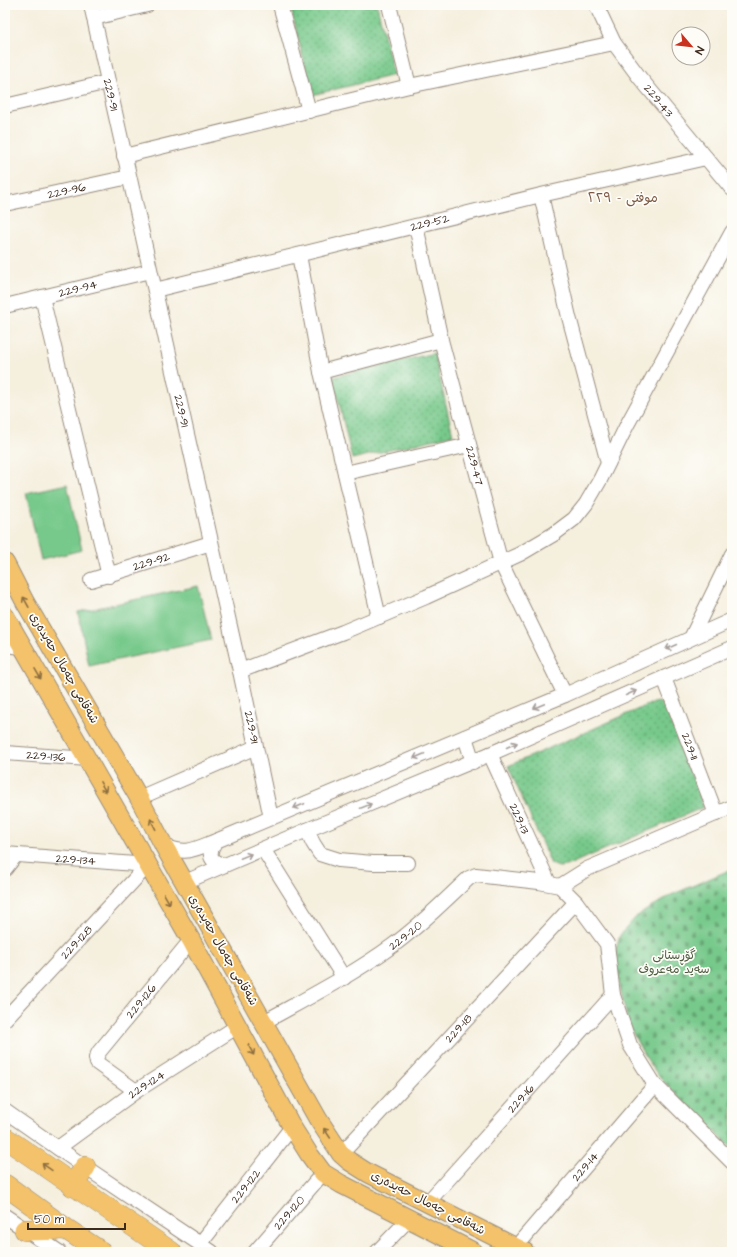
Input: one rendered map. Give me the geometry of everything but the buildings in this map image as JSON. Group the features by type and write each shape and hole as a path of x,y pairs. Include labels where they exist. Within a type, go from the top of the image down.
{"highway":[{"path":"5,1138 171,1252"},
{"path":"73,1186 85,1167"},
{"path":"5,1185 101,1252"},
{"path":"11,1223 66,1229"}],"main road":[{"name":"شەقامی جەمال حەیدەری","path":"5,563 139,798 164,846 318,1119 341,1154 368,1173 521,1250"},
{"name":"شەقامی جەمال حەیدەری","path":"5,616 13,646 88,759 238,1026 292,1127 309,1154 324,1173 358,1193 474,1252"},
{"path":"453,1241 464,1221"}],"street":[{"path":"92,12 147,5"},
{"path":"280,5 309,111"},
{"path":"389,5 409,86"},
{"name":"229-43","path":"596,5 614,43 645,84 732,189"},
{"name":"229-91","path":"92,12 212,543 271,818"},
{"path":"124,156 409,86 614,43"},
{"path":"5,106 108,82"},
{"name":"229-52","path":"155,290 541,195 706,158"},
{"name":"229-96","path":"5,204 129,177"},
{"path":"541,195 569,317 608,463"},
{"name":"229-47","path":"416,226 441,340 501,563 565,695"},
{"path":"240,671 379,617 501,563 520,554 554,534 574,519 586,504 732,232"},
{"path":"299,254 321,372 379,617"},
{"name":"229-94","path":"5,306 150,271"},
{"path":"42,297 109,576"},
{"path":"321,372 441,340"},
{"path":"345,473 469,445"},
{"name":"229-92","path":"91,580 109,576 212,543"},
{"path":"691,638 732,554"},
{"path":"164,846 184,852 191,851 565,695 732,620"},
{"path":"185,882 473,762 732,648"},
{"name":"229-11","path":"664,678 716,814"},
{"path":"465,737 473,762"},
{"path":"139,798 256,747"},
{"name":"229-136","path":"5,753 88,759"},
{"name":"229-13","path":"490,754 554,885"},
{"path":"732,807 587,869 554,885 576,902 607,944 613,995 630,1045 655,1085 732,1162"},
{"path":"307,830 320,854 339,860 373,863 408,863"},
{"path":"216,841 210,852 211,858 214,862 225,865"},
{"path":"263,849 344,978"},
{"path":"5,869 10,854"},
{"name":"229-134","path":"10,854 148,866"},
{"name":"229-128","path":"5,1019 148,866"},
{"name":"229-20","path":"264,1022 344,978 393,946 470,878 476,875 554,885"},
{"name":"229-18","path":"341,1154 576,902"},
{"name":"229-126","path":"136,1091 97,1063 96,1058 99,1052 190,940"},
{"name":"229-16","path":"428,1202 613,995"},
{"name":"229-124","path":"58,1148 136,1091 238,1026"},
{"name":"229-14","path":"521,1250 655,1085"},
{"path":"5,1111 85,1167 212,1252"},
{"name":"229-122","path":"200,1244 292,1127"},
{"name":"229-120","path":"255,1252 324,1173"},
{"path":"377,1252 409,1219"},
{"path":"11,1223 59,1252"}],"green space":[{"path":"290,5 377,5 394,75 312,95"},
{"path":"434,353 453,435 352,459 333,377"},
{"path":"67,484 82,550 41,560 26,493"},
{"path":"198,586 211,640 89,666 78,612"},
{"path":"658,702 663,704 667,712 704,807 566,866 559,867 551,864 508,766 650,704"},
{"name":"گۆڕستانی سەید مەعروف","path":"732,869 732,1148 693,1112 660,1078 643,1053 628,1024 615,963 616,949 620,935 637,916 671,895"}],"district":[{"name":"موفتی - ٢٢٩","path":"623,198"}]}
